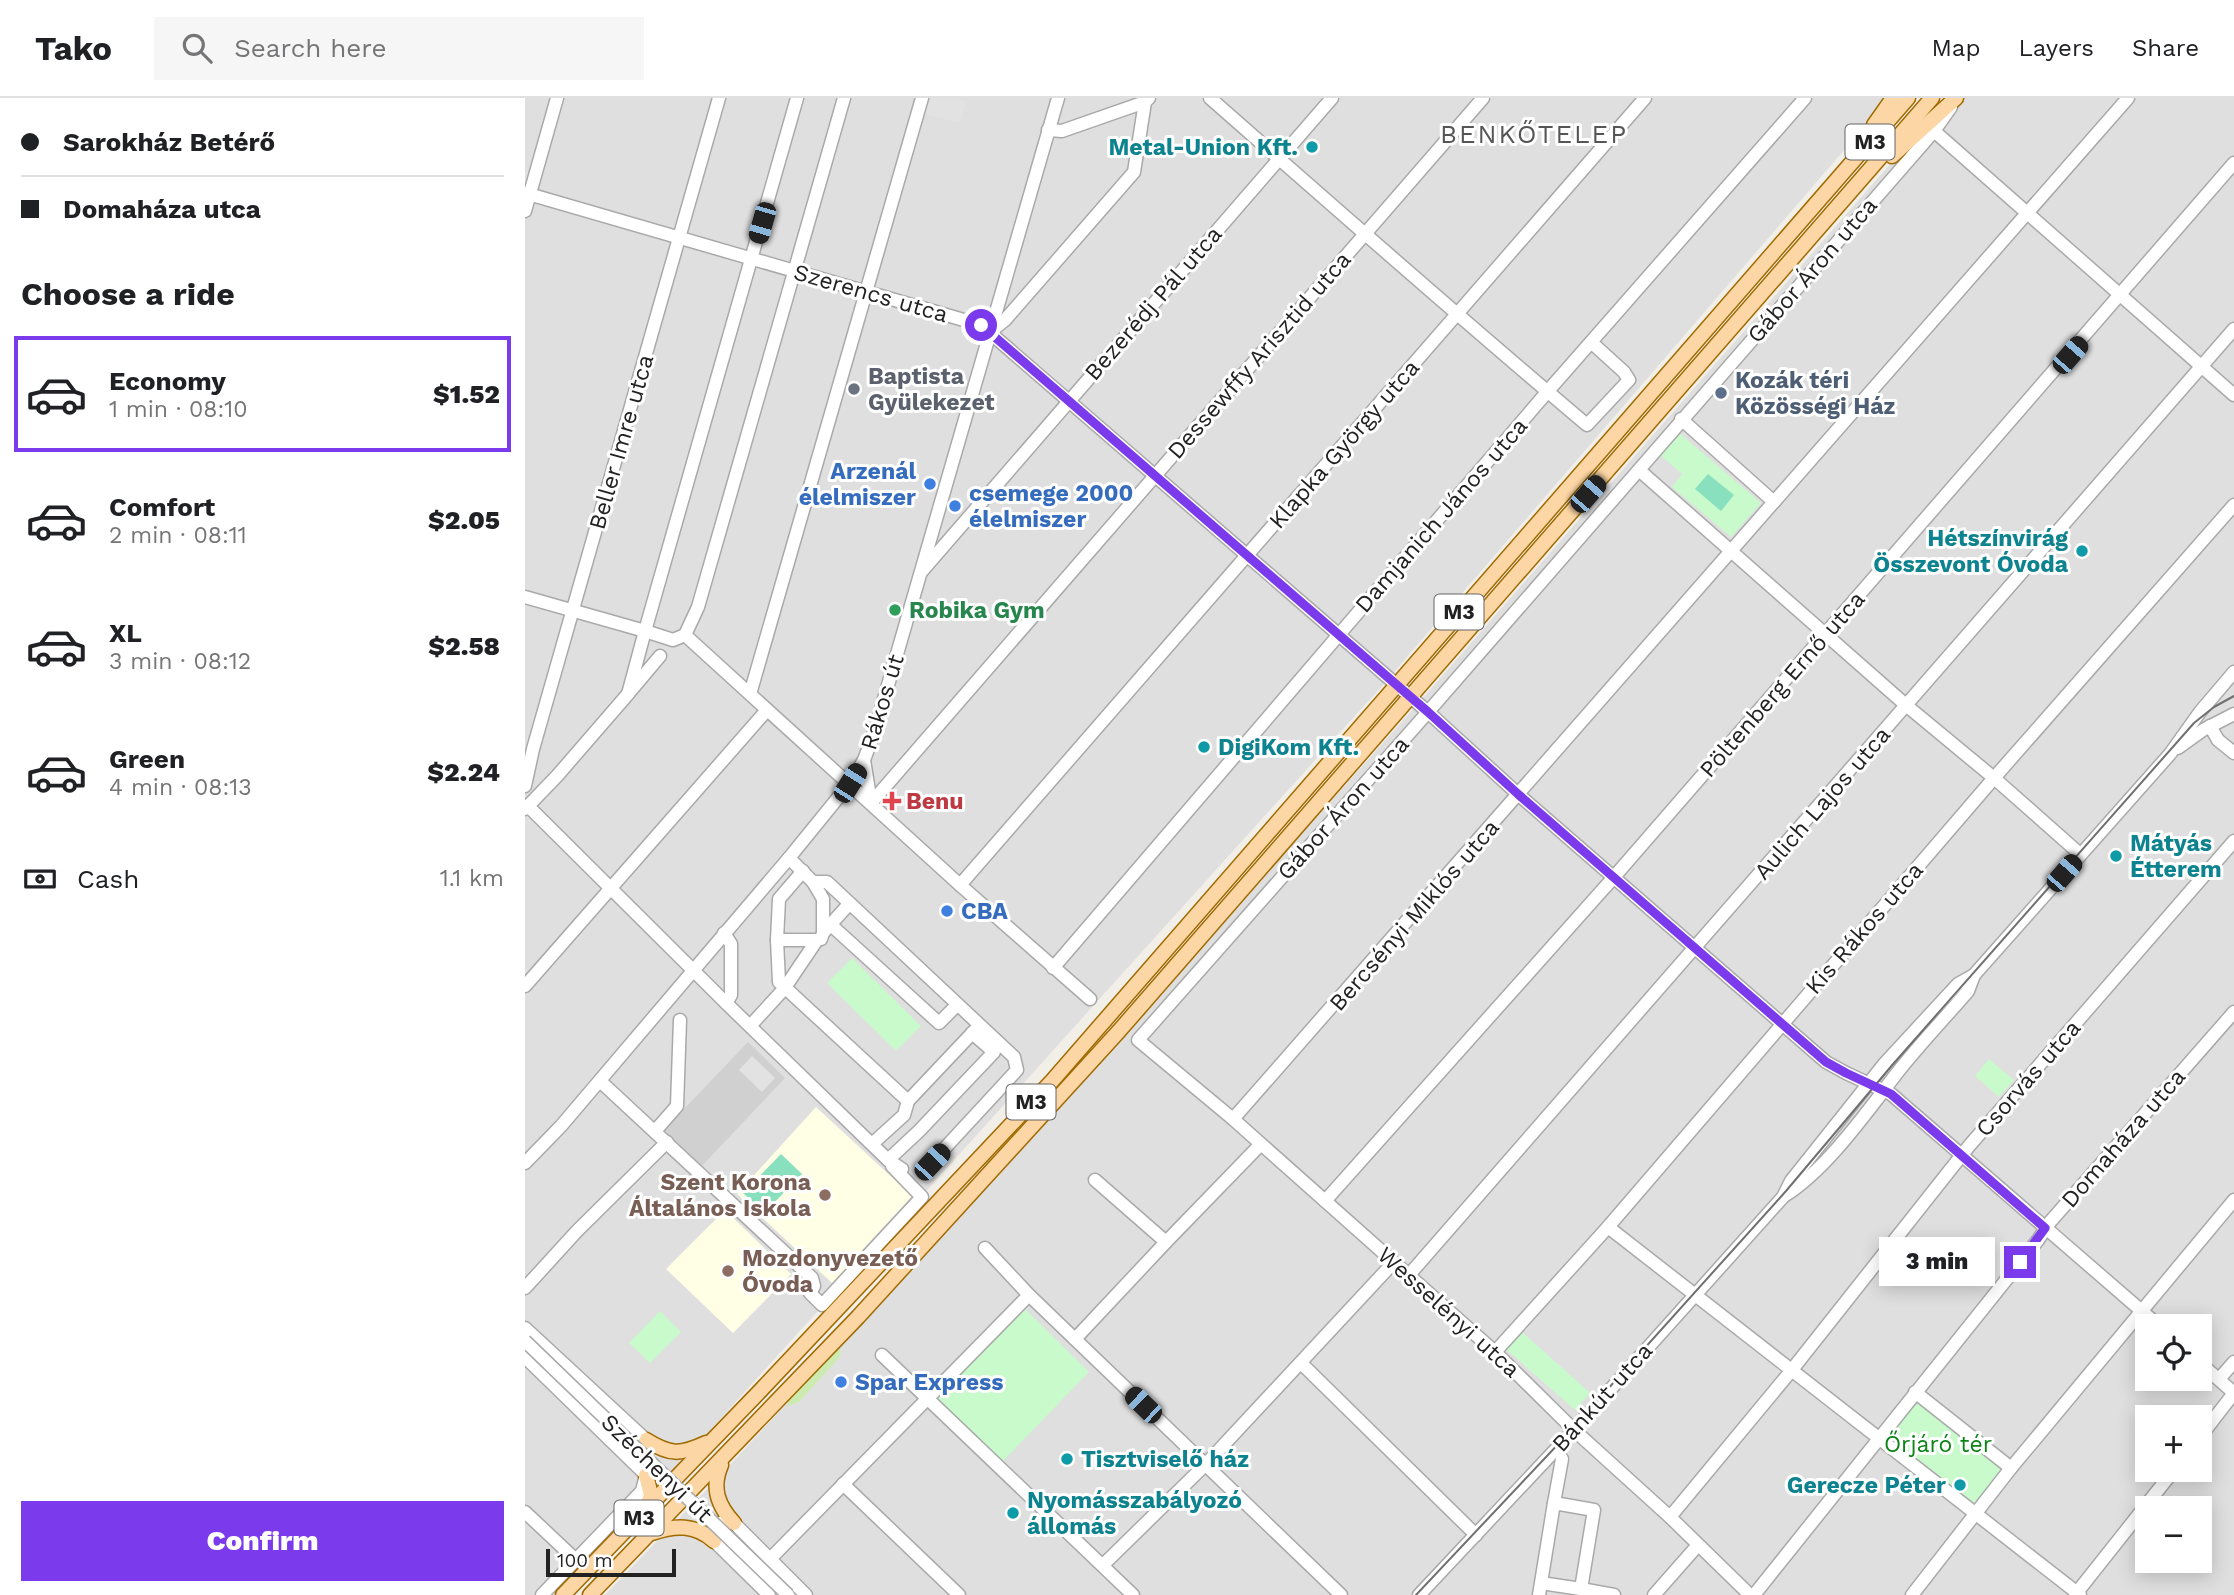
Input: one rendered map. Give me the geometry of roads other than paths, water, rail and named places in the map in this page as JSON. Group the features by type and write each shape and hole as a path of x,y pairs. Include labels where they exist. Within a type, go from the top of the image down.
{"main road":[{"path":"1832,187 1893,98"},
{"name":"M3","path":"563,1595 1052,1081 1908,98"},
{"name":"M3","path":"590,1595 724,1458 1138,1011 1932,98"},
{"path":"1844,199 1957,98"},
{"path":"646,1440 665,1451 680,1452 714,1439"},
{"path":"724,1458 715,1488 720,1505 734,1523"},
{"path":"645,1511 651,1494 646,1475"},
{"path":"651,1534 664,1529 686,1527 703,1532 714,1541"}],"street":[{"path":"525,211 527,194 557,98"},
{"name":"Beller Imre utca","path":"525,786 719,98"},
{"path":"628,694 797,98"},
{"path":"525,597 673,640 685,635 698,607 844,98"},
{"path":"750,694 922,98"},
{"name":"Rákos út","path":"525,1163 600,1081 789,859 850,783 864,760 875,730 1058,98"},
{"path":"1210,98 1456,316 1587,425 1629,380 1625,372 1591,342"},
{"name":"Bezerédj Pál utca","path":"921,573 1332,98"},
{"name":"Dessewffy Arisztid utca","path":"871,803 1483,98"},
{"name":"Klapka György utca","path":"960,885 1645,98"},
{"name":"Damjanich János utca","path":"1053,968 1548,391 1805,98"},
{"name":"Gábor Áron utca","path":"1137,1040 1639,470 1934,131 1957,98"},
{"path":"1681,419 1774,502 2128,98"},
{"path":"1048,130 1062,131 1147,100"},
{"path":"990,332 1025,297 1133,172 1147,100"},
{"path":"1934,131 2234,395"},
{"name":"Pöltenberg Ernő utca","path":"1325,1201 1614,877 2234,163"},
{"name":"Szerencs utca","path":"527,194 981,325 1411,697 1519,795 1826,1062 1885,1090 2145,1314"},
{"path":"1004,283 1012,296 1025,297"},
{"name":"Aulich Lajos utca","path":"1409,1275 2234,330"},
{"path":"1639,470 2080,854"},
{"name":"Bercsényi Miklós utca","path":"1233,1119 1774,502"},
{"name":"Kis Rákos utca","path":"1495,1352 1608,1227 1994,778 2234,505"},
{"path":"930,539 933,544 950,539 935,521"},
{"path":"685,635 960,885 1090,999"},
{"path":"600,1081 812,1278 814,1286 810,1293 822,1305 922,1197 895,1166 527,808 660,656"},
{"name":"Bánkút utca","path":"1783,1196 1800,1186 1885,1090 1968,991 1975,975 2169,754 2234,672"},
{"path":"525,986 767,710"},
{"name":"Bánkút utca","path":"2169,754 2210,726 2234,715"},
{"path":"2210,726 2218,740 2234,753"},
{"path":"864,760 871,803"},
{"name":"Csorvás utca","path":"1670,1517 1791,1371 1961,1156 2234,841"},
{"path":"789,859 813,882 823,899 824,933"},
{"path":"803,871 779,899 779,982 908,1101"},
{"path":"813,882 827,882 957,1005 994,1052 914,1134 895,1166"},
{"path":"750,1026 784,989 824,933 849,904"},
{"path":"724,933 731,944 731,995 726,1003"},
{"path":"777,940 824,933 939,1023 957,1005"},
{"name":"Bánkút utca","path":"1419,1595 1574,1430 1783,1196 1791,1181 1887,1061 1958,984 1975,975"},
{"name":"Domaháza utca","path":"1752,1595 2045,1228 2234,1012"},
{"path":"656,1131 677,1106 680,1020"},
{"path":"871,1143 904,1115 908,1101 976,1029"},
{"path":"932,1162 1017,1070 1014,1057 976,1029"},
{"name":"Wesselényi utca","path":"1137,1040 1233,1119 1495,1352 1574,1430 1752,1595"},
{"path":"904,1115 914,1134"},
{"path":"525,1288 577,1231 667,1142"},
{"path":"1075,1339 1261,1144"},
{"path":"1095,1180 1166,1242"},
{"path":"1912,1595 2011,1468 2234,1200"},
{"path":"1608,1227 2078,1594 2165,1482"},
{"path":"985,1248 1029,1295 1341,1595"},
{"path":"1103,1565 1205,1465 1394,1262"},
{"path":"770,1559 1029,1295"},
{"path":"525,1328 646,1440 629,1456"},
{"name":"Széchenyi út","path":"525,1341 788,1595"},
{"path":"882,1355 929,1397 1133,1595"},
{"path":"525,1357 646,1475 642,1490 542,1595"},
{"path":"2219,1379 2234,1362"},
{"path":"1301,1363 1476,1535"},
{"path":"2212,1373 2234,1393 2212,1421"},
{"path":"1915,1392 2011,1468"},
{"path":"1562,1459 1540,1589 1581,1589 1614,1595"},
{"path":"843,1484 959,1595"},
{"path":"1554,1503 1594,1510 1581,1589"},
{"path":"525,1512 576,1560"},
{"path":"769,1595 714,1541 713,1531 716,1524 734,1523 806,1595"},
{"path":"1654,1595 1698,1545"}],"tram line":[{"path":"1416,1595 1562,1440 1786,1191 1894,1063 2194,723 2234,696"}],"place":[{"name":"Metal-Union Kft.","path":"1312,147"},
{"name":"Baptista Gyülekezet","path":"854,389"},
{"name":"Kozák téri Közösségi Ház","path":"1721,393"},
{"name":"Arzenál élelmiszer","path":"930,484"},
{"name":"csemege 2000 élelmiszer","path":"955,506"},
{"name":"Hétszínvirág Összevont Óvoda","path":"2082,551"},
{"name":"Robika Gym","path":"895,610"},
{"name":"DigiKom Kft.","path":"1204,747"},
{"name":"Benu","path":"892,801"},
{"name":"Mátyás Étterem","path":"2116,856"},
{"name":"CBA","path":"947,911"},
{"name":"Szent Korona Általános Iskola","path":"825,1195"},
{"name":"Mozdonyvezető Óvoda","path":"728,1271"},
{"name":"Spar Express","path":"841,1382"},
{"name":"Tisztviselő ház","path":"1067,1459"},
{"name":"Gerecze Péter","path":"1960,1485"},
{"name":"Nyomásszabályozó állomás","path":"1013,1513"}],"district":[{"name":"BENKŐTELEP","path":"1534,134"}],"park label":[{"name":"Őrjáró tér","path":"1938,1444"}]}
